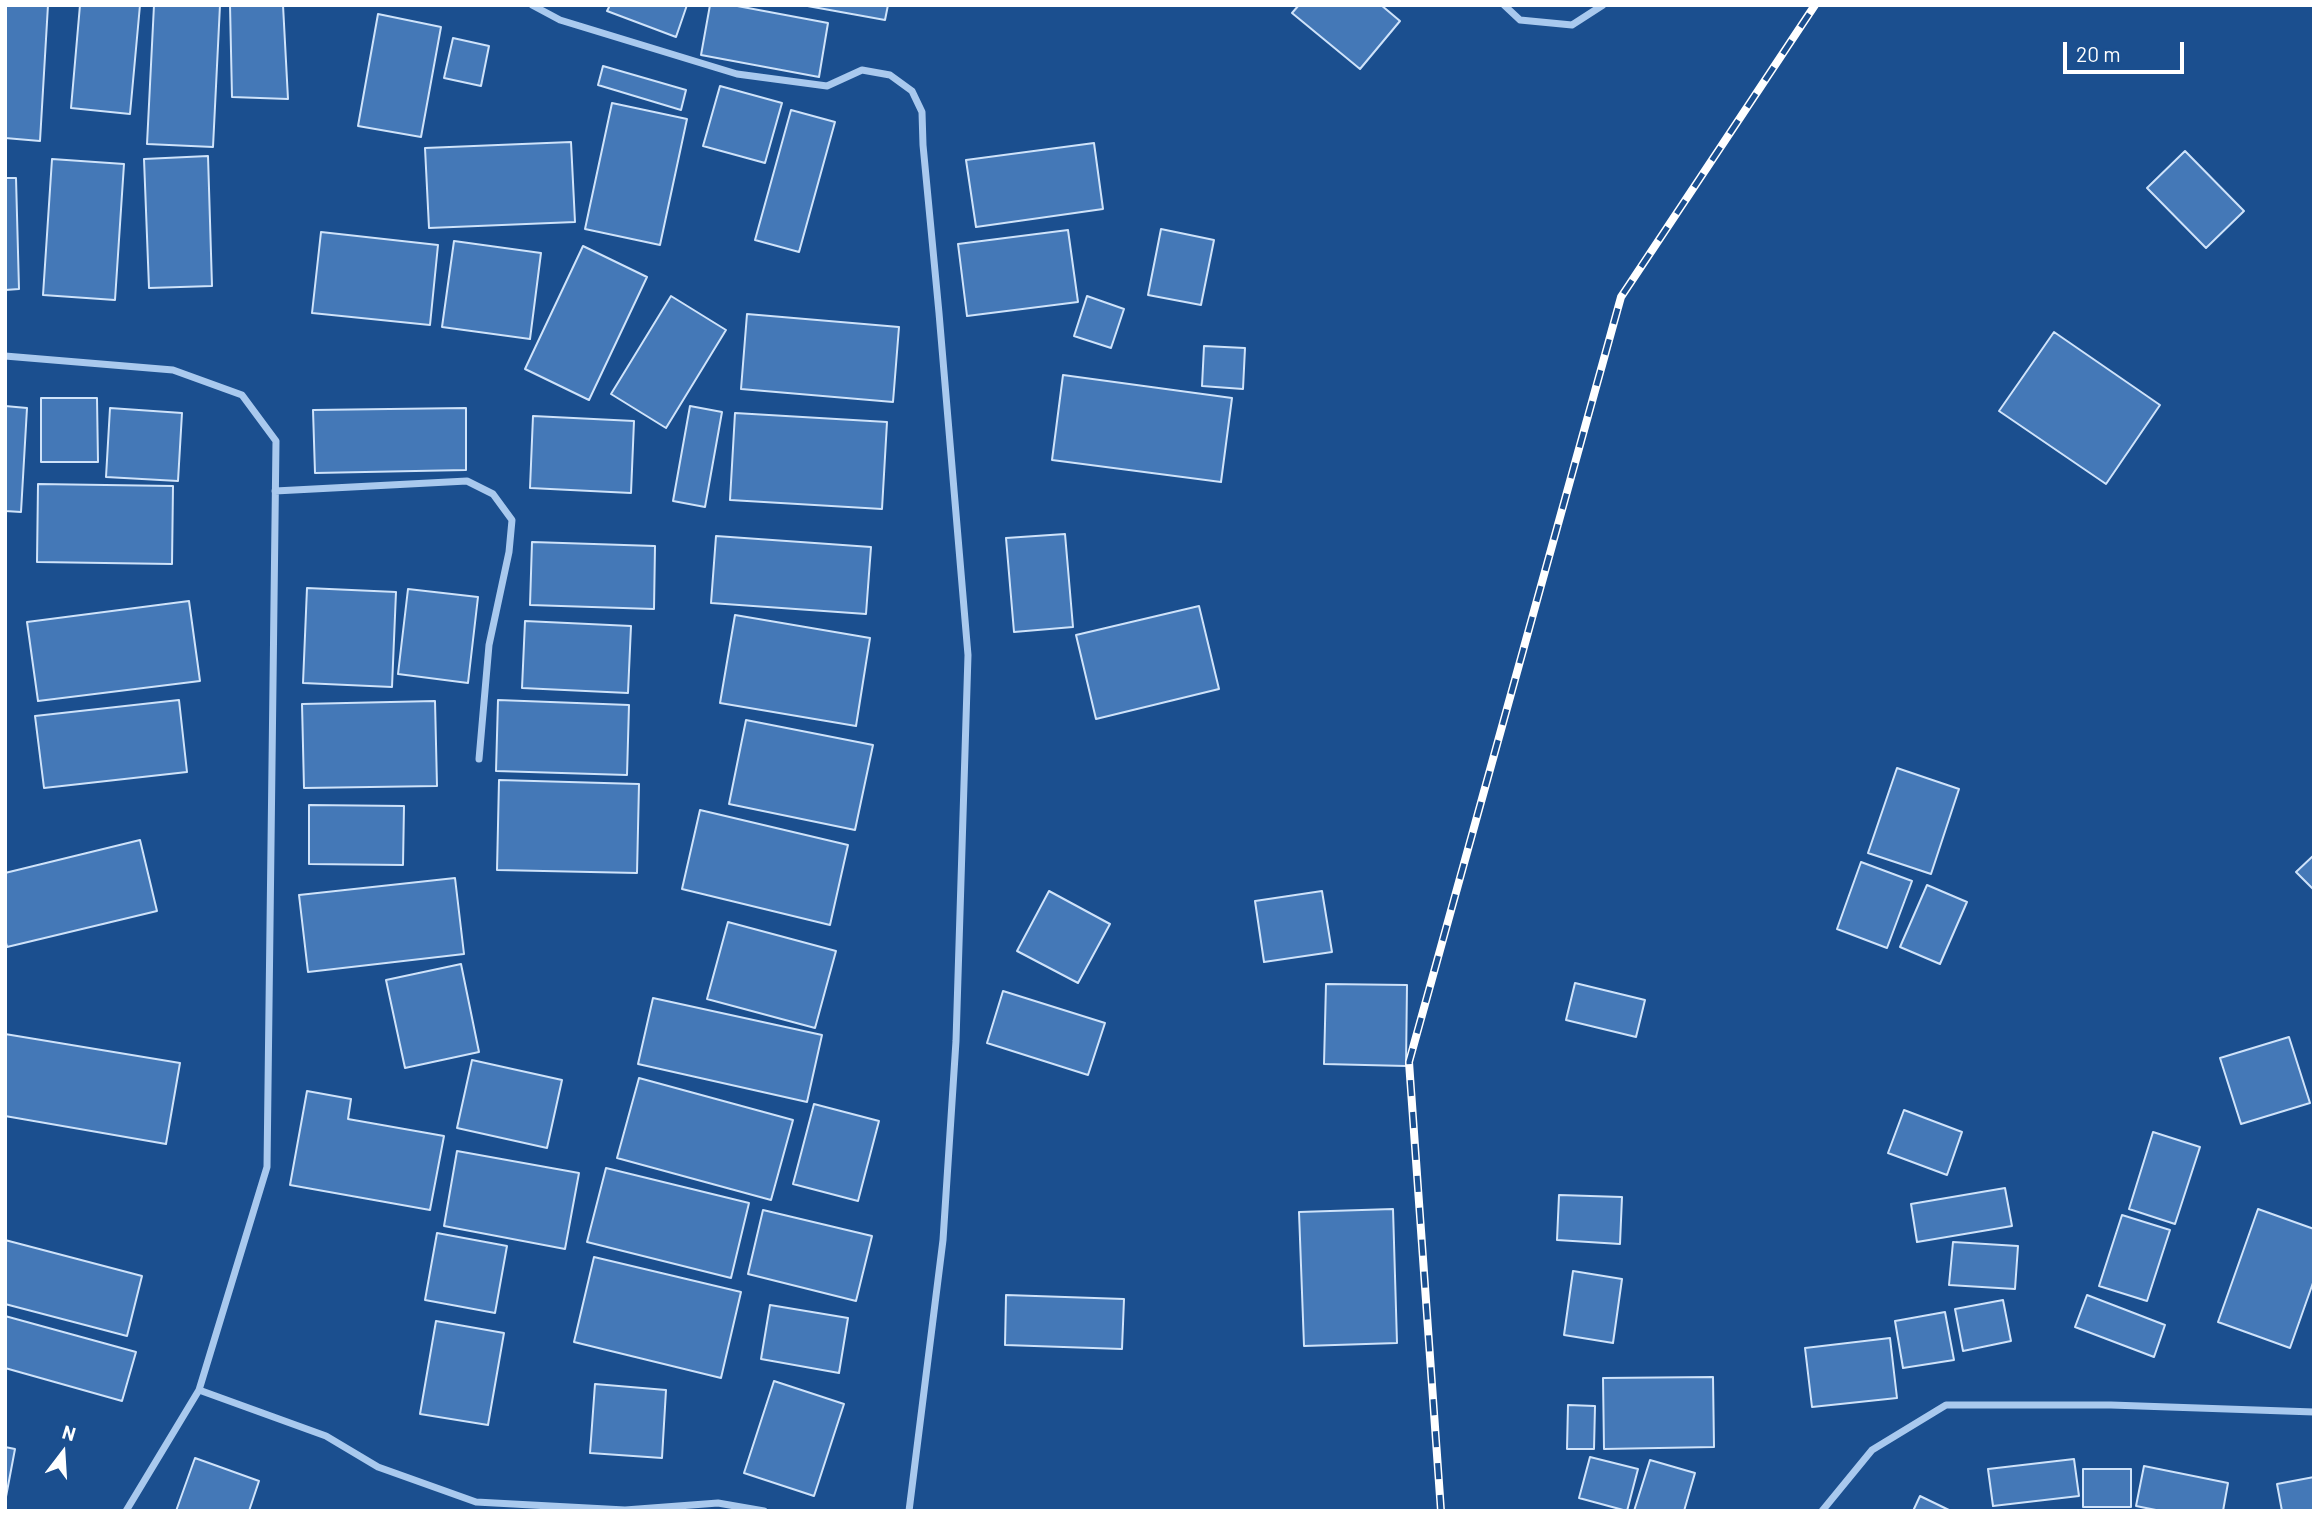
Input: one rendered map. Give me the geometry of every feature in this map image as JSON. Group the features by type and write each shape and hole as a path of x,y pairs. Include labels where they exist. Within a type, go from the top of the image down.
{"street":[{"path":"531,5 560,20 737,74 828,86 862,70 890,75 912,91 922,112 968,655 956,1041 943,1240 909,1511"},
{"path":"1504,5 1520,20 1572,25 1603,5"},
{"path":"5,356 173,370 242,395 276,441 267,1167 199,1390 126,1511"},
{"path":"275,491 467,481 493,494 506,511 512,520 509,552 489,646 479,759"},
{"path":"199,1390 326,1436 378,1466 475,1502 625,1510 718,1503 764,1511"},
{"path":"1822,1511 1872,1450 1946,1405 2111,1405 2314,1412"}],"building":[{"path":"5,5 48,5 40,141 5,138"},
{"path":"80,5 140,5 130,114 71,108"},
{"path":"154,5 220,5 213,147 147,144"},
{"path":"230,5 283,5 288,99 232,97"},
{"path":"610,5 687,5 676,37 607,11"},
{"path":"710,5 732,5 828,23 819,77 701,55"},
{"path":"802,5 888,5 885,20"},
{"path":"1299,5 1381,5 1400,21 1360,69 1292,13"},
{"path":"378,14 441,27 421,137 358,126"},
{"path":"453,38 489,46 481,86 444,78"},
{"path":"603,66 686,90 681,110 598,85"},
{"path":"720,86 782,103 765,163 703,146"},
{"path":"612,103 687,119 660,245 585,229"},
{"path":"791,110 835,122 799,252 755,240"},
{"path":"571,142 575,222 429,228 425,148"},
{"path":"1094,143 1103,209 976,227 966,160"},
{"path":"2185,151 2244,211 2206,248 2147,188"},
{"path":"208,156 212,286 149,288 144,159"},
{"path":"52,159 124,164 115,300 43,295"},
{"path":"5,178 16,178 19,289 5,290"},
{"path":"1161,229 1214,240 1201,305 1148,295"},
{"path":"1068,230 1078,302 967,316 958,244"},
{"path":"321,232 438,245 430,325 312,313"},
{"path":"454,241 541,253 530,339 442,327"},
{"path":"583,246 647,277 589,400 525,369"},
{"path":"671,296 726,330 666,428 611,394"},
{"path":"1087,296 1124,309 1111,348 1074,336"},
{"path":"747,314 899,327 893,402 741,389"},
{"path":"2054,332 2160,405 2106,484 1999,411"},
{"path":"1204,346 1245,348 1243,389 1202,386"},
{"path":"1063,375 1232,398 1221,482 1052,460"},
{"path":"41,398 97,398 98,462 41,462"},
{"path":"5,406 27,408 21,512 5,511"},
{"path":"690,406 722,412 705,507 673,501"},
{"path":"110,408 182,413 178,481 106,477"},
{"path":"466,408 466,470 315,473 313,410"},
{"path":"735,413 887,422 882,509 730,500"},
{"path":"533,416 634,421 631,493 530,488"},
{"path":"38,484 173,486 172,564 37,562"},
{"path":"1065,534 1073,627 1014,632 1006,538"},
{"path":"716,536 871,547 866,614 711,603"},
{"path":"532,542 655,546 654,609 530,605"},
{"path":"307,588 396,592 392,687 303,683"},
{"path":"408,589 478,597 468,683 398,674"},
{"path":"189,601 200,681 38,701 27,622"},
{"path":"1199,606 1219,689 1096,719 1076,635"},
{"path":"735,615 870,638 856,726 720,703"},
{"path":"525,621 631,626 628,693 522,688"},
{"path":"179,700 187,772 44,788 35,716"},
{"path":"498,700 629,705 627,775 496,771"},
{"path":"435,701 437,786 304,788 302,704"},
{"path":"746,720 873,745 855,830 729,804"},
{"path":"1897,768 1959,789 1931,874 1868,853"},
{"path":"499,780 639,784 637,873 497,870"},
{"path":"309,805 404,806 403,865 309,864"},
{"path":"700,810 848,845 830,925 682,889"},
{"path":"140,840 157,911 7,947 5,873"},
{"path":"2314,855 2314,890 2296,872"},
{"path":"1861,862 1912,881 1887,948 1837,929"},
{"path":"455,878 464,954 308,972 299,895"},
{"path":"1927,885 1967,902 1940,964 1900,947"},
{"path":"1049,891 1110,924 1078,983 1017,951"},
{"path":"1322,891 1332,952 1264,962 1255,901"},
{"path":"728,922 836,951 815,1028 707,999"},
{"path":"461,964 479,1052 405,1068 386,980"},
{"path":"1575,983 1645,1000 1636,1037 1566,1020"},
{"path":"1326,984 1407,985 1406,1066 1324,1064"},
{"path":"1003,991 1105,1023 1088,1075 987,1043"},
{"path":"653,998 822,1035 807,1102 638,1064"},
{"path":"5,1034 180,1063 166,1144 5,1116"},
{"path":"2289,1037 2310,1103 2241,1124 2220,1058"},
{"path":"472,1060 562,1080 547,1148 457,1128"},
{"path":"639,1078 793,1120 771,1200 617,1158"},
{"path":"307,1091 351,1099 348,1119 444,1136 430,1210 290,1185"},
{"path":"814,1104 879,1121 858,1201 793,1184"},
{"path":"1904,1110 1962,1132 1947,1175 1888,1153"},
{"path":"2153,1132 2200,1147 2175,1224 2129,1209"},
{"path":"457,1151 579,1173 565,1249 444,1226"},
{"path":"606,1168 749,1203 731,1278 587,1242"},
{"path":"2005,1188 2012,1226 1917,1242 1911,1204"},
{"path":"1559,1195 1622,1197 1620,1244 1557,1240"},
{"path":"1393,1209 1397,1343 1304,1346 1299,1212"},
{"path":"2258,1209 2314,1229 2314,1280 2290,1348 2218,1322"},
{"path":"763,1210 872,1236 856,1301 748,1274"},
{"path":"2122,1215 2170,1230 2147,1301 2099,1286"},
{"path":"437,1233 507,1246 495,1313 425,1300"},
{"path":"5,1240 142,1276 127,1336 5,1304"},
{"path":"1953,1242 2018,1246 2015,1289 1949,1285"},
{"path":"594,1257 741,1292 721,1378 574,1342"},
{"path":"1573,1271 1622,1279 1613,1343 1564,1335"},
{"path":"1006,1295 1124,1299 1122,1349 1005,1345"},
{"path":"2087,1295 2165,1325 2154,1357 2075,1327"},
{"path":"2003,1300 2011,1341 1963,1351 1955,1309"},
{"path":"770,1305 848,1318 839,1373 761,1359"},
{"path":"1945,1312 1954,1360 1903,1368 1895,1321"},
{"path":"5,1316 136,1352 122,1401 5,1368"},
{"path":"436,1321 504,1333 488,1425 420,1414"},
{"path":"1890,1338 1897,1398 1812,1407 1805,1348"},
{"path":"1713,1377 1714,1447 1604,1449 1603,1378"},
{"path":"774,1381 844,1404 814,1496 744,1473"},
{"path":"595,1384 666,1390 662,1458 590,1453"},
{"path":"1568,1405 1595,1406 1594,1449 1567,1449"},
{"path":"5,1447 15,1449 5,1502"},
{"path":"1590,1457 1638,1469 1627,1511 1579,1498"},
{"path":"195,1458 259,1481 249,1511 176,1511"},
{"path":"2074,1459 2079,1496 1993,1506 1988,1469"},
{"path":"1650,1460 1695,1473 1684,1511 1634,1511"},
{"path":"2144,1466 2228,1483 2223,1511 2161,1511 2136,1506"},
{"path":"2083,1469 2131,1469 2131,1507 2083,1507"},
{"path":"2314,1477 2314,1511 2282,1511 2277,1484"},
{"path":"1920,1496 1951,1511 1913,1511"}],"railway":[{"path":"1441,1511 1409,1062 1621,297 1815,5"}]}
